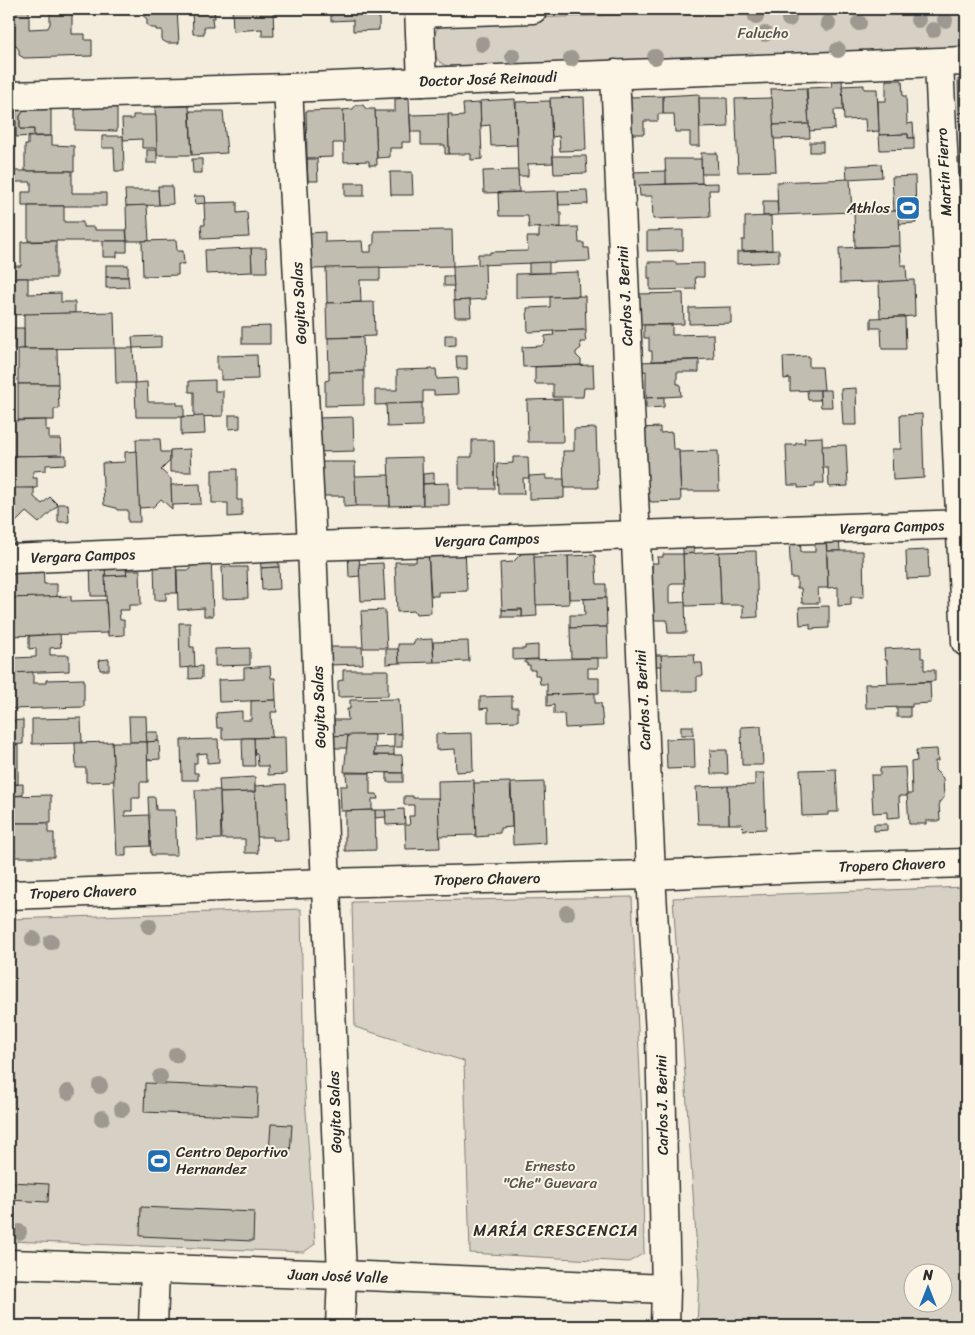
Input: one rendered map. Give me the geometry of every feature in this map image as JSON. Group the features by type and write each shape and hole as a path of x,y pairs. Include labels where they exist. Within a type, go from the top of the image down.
{"street":[{"path":"422,82 419,11 533,9"},
{"name":"Doctor José Reinaudi","path":"9,96 288,88 966,61"},
{"name":"Martín Fierro","path":"939,63 964,524 966,642"},
{"name":"Carlos J. Berini","path":"615,74 635,536 660,1034 666,1289 665,1326"},
{"name":"Goyita Salas","path":"288,88 312,546 342,1275 340,1326"},
{"name":"Vergara Campos","path":"9,559 312,546 964,524"},
{"name":"Tropero Chavero","path":"9,895 966,863"},
{"name":"Juan José Valle","path":"9,1264 342,1275 666,1289"},
{"path":"153,1326 155,1270"}],"green space":[{"name":"Falucho","path":"784,9 964,9 966,11 966,43 964,46 952,50 453,68 438,59 434,54 433,46 434,37 439,27 450,21"},
{"path":"966,887 966,1326 697,1326 699,1281 673,898"},
{"name":"Ernesto \"Che\" Guevara","path":"632,897 642,1118 644,1253 629,1262 470,1253 464,1061 355,1027 352,902"},
{"path":"301,909 304,1082 315,1244 304,1252 9,1241 9,978 12,919"}],"building":[{"path":"9,9 29,9 29,29 48,28 50,24 50,9 72,9 72,34 85,34 85,40 92,40 92,56 24,58 19,55 19,50 14,43 9,43"},
{"path":"143,9 177,9 179,43 167,43 162,40 162,30 156,30 156,28 147,25 147,19 139,12"},
{"path":"192,9 214,9 213,27 204,27 204,34 193,34"},
{"path":"232,9 273,9 274,36 262,36 262,29 233,31"},
{"path":"331,9 379,9 379,30 353,31 353,20 331,21"},
{"path":"842,78 843,110 834,110 835,129 809,131 807,88 832,87 831,79"},
{"path":"958,79 966,79 966,112 959,113"},
{"path":"886,80 902,80 903,96 906,96 907,124 913,123 914,138 908,138 908,134 879,135 878,101 886,101"},
{"path":"864,85 864,89 877,89 879,131 866,132 865,119 844,120 842,86"},
{"path":"806,88 809,124 773,125 771,89"},
{"path":"699,94 700,146 690,146 690,132 675,132 674,114 663,114 663,96"},
{"path":"663,96 663,114 658,114 658,121 644,121 644,134 631,134 630,97"},
{"path":"584,97 586,150 560,151 559,136 552,137 550,98"},
{"path":"409,98 411,142 402,142 402,148 390,148 390,157 377,158 375,111 395,111 395,99"},
{"path":"699,98 727,98 728,127 700,128"},
{"path":"772,98 776,171 738,172 735,99"},
{"path":"515,99 517,145 491,146 490,125 481,126 480,101"},
{"path":"16,101 23,101 20,129 34,129 34,136 16,137"},
{"path":"23,101 51,102 51,136 34,136 34,129 20,129"},
{"path":"550,101 553,163 528,164 528,176 518,176 516,102"},
{"path":"75,102 117,103 117,131 75,130"},
{"path":"480,103 482,159 471,160 471,154 449,154 448,114 452,114 452,117 464,116 463,104"},
{"path":"356,105 363,105 366,109 375,109 377,165 369,165 369,161 344,162 343,110 353,109"},
{"path":"189,106 192,155 157,155 155,107"},
{"path":"343,110 344,143 333,143 333,157 307,158 306,111"},
{"path":"190,111 223,111 227,153 192,155"},
{"path":"966,112 966,125 960,126 959,113"},
{"path":"448,114 449,154 445,154 445,145 421,145 421,132 411,132 410,115"},
{"path":"133,115 156,115 157,148 142,148 142,139 123,140 122,119 133,119"},
{"path":"809,124 810,138 774,139 773,125"},
{"path":"908,134 908,138 914,138 914,149 880,150 879,135"},
{"path":"52,136 52,145 74,146 74,171 25,171 25,145 28,145 28,137"},
{"path":"102,136 123,136 124,171 115,171 114,148 102,148"},
{"path":"810,142 823,142 823,152 810,152"},
{"path":"147,150 157,150 157,163 147,163"},
{"path":"701,153 717,153 718,174 701,174"},
{"path":"553,156 586,156 587,173 554,174"},
{"path":"192,159 202,159 202,173 193,173"},
{"path":"307,159 317,159 318,181 308,181"},
{"path":"665,159 701,159 702,183 666,184"},
{"path":"881,164 882,177 847,179 846,166"},
{"path":"518,170 519,192 484,193 483,171"},
{"path":"12,171 72,171 72,193 106,193 106,206 22,206 22,192 31,192 31,182 12,182"},
{"path":"666,171 666,184 633,186 632,172"},
{"path":"390,172 412,172 413,195 391,195"},
{"path":"915,176 916,210 894,211 892,177"},
{"path":"966,176 966,190 959,191 958,177"},
{"path":"850,179 852,212 778,215 777,182"},
{"path":"345,183 364,183 364,196 345,196"},
{"path":"718,183 718,190 709,190 710,217 653,219 652,196 640,196 639,185"},
{"path":"158,186 172,186 173,204 159,205"},
{"path":"125,190 158,190 159,205 126,206"},
{"path":"587,190 588,204 559,205 558,191"},
{"path":"558,191 561,227 529,228 528,216 499,216 498,193"},
{"path":"194,196 205,196 206,203 195,204"},
{"path":"763,201 777,201 778,215 763,216"},
{"path":"237,202 237,213 247,212 249,237 202,239 201,225 205,225 204,203"},
{"path":"147,205 149,241 127,241 126,206"},
{"path":"28,206 64,206 64,222 83,222 83,227 95,227 95,230 126,230 127,241 28,241"},
{"path":"916,210 916,223 899,224 899,211"},
{"path":"899,211 900,246 855,247 854,212"},
{"path":"771,216 772,250 742,251 742,240 745,240 745,217"},
{"path":"578,227 579,243 584,243 584,248 589,248 590,261 478,265 478,254 528,251 527,237 539,237 539,228"},
{"path":"452,230 453,266 311,269 310,233 325,232 325,242 362,241 363,252 371,252 371,245 374,245 374,231"},
{"path":"683,230 683,250 647,251 647,231"},
{"path":"176,240 177,251 183,251 184,264 178,264 178,275 143,276 142,241"},
{"path":"56,241 56,278 9,278 9,266 21,266 21,242"},
{"path":"103,241 127,241 127,252 117,252 117,257 103,257"},
{"path":"900,246 901,265 906,265 907,281 840,283 839,248"},
{"path":"251,248 266,248 267,272 252,272"},
{"path":"251,248 252,272 206,274 205,250"},
{"path":"779,250 779,262 737,264 737,252"},
{"path":"549,262 549,273 529,273 529,263"},
{"path":"648,262 704,263 704,277 695,277 696,289 650,290"},
{"path":"485,264 486,299 454,301 453,266"},
{"path":"106,265 128,265 128,277 106,277"},
{"path":"380,267 380,280 360,280 361,302 327,303 326,268"},
{"path":"578,272 579,296 516,298 516,274"},
{"path":"444,276 453,276 454,286 444,286"},
{"path":"106,277 128,277 129,287 106,288"},
{"path":"9,278 28,278 28,294 61,293 61,302 75,302 75,313 9,315"},
{"path":"914,280 915,316 880,318 879,282"},
{"path":"683,293 684,324 640,325 639,294"},
{"path":"585,296 586,330 528,332 527,308 550,307 550,297"},
{"path":"470,300 471,317 455,317 454,301"},
{"path":"374,302 375,336 327,338 326,303"},
{"path":"731,307 731,323 689,324 689,308"},
{"path":"114,312 115,348 24,349 24,314"},
{"path":"905,317 906,349 882,349 881,328 871,328 871,318"},
{"path":"644,325 672,325 672,335 713,334 714,359 652,361 652,351 649,351 649,338 644,338"},
{"path":"270,326 270,344 242,344 242,327"},
{"path":"9,328 24,328 24,349 9,350"},
{"path":"586,330 586,342 580,342 581,348 576,352 576,355 581,360 581,365 523,367 522,347 541,346 545,342 545,336 554,335 553,331"},
{"path":"445,335 456,335 456,345 445,346"},
{"path":"161,336 161,347 133,348 132,337"},
{"path":"363,337 364,371 329,372 328,338"},
{"path":"115,348 133,348 135,383 116,383"},
{"path":"18,349 57,349 58,384 18,384"},
{"path":"257,355 258,379 221,380 221,370 217,370 217,356"},
{"path":"456,356 467,356 467,369 457,369"},
{"path":"809,356 809,367 822,367 824,390 790,391 790,378 784,379 783,357"},
{"path":"699,360 699,372 677,372 677,384 680,384 681,396 646,398 646,371 638,372 638,362"},
{"path":"593,365 594,388 584,388 583,397 553,397 553,384 535,384 535,367"},
{"path":"436,369 437,379 457,378 458,394 434,395 434,391 423,391 423,403 375,405 375,390 397,390 397,370"},
{"path":"364,371 364,405 325,406 325,381 329,380 329,372"},
{"path":"215,380 215,391 223,391 223,416 194,417 194,392 189,392 189,381"},
{"path":"147,382 148,402 177,402 177,405 184,405 184,417 136,417 135,383"},
{"path":"18,384 58,384 59,409 54,409 54,420 18,420"},
{"path":"856,388 857,425 843,425 841,389"},
{"path":"807,390 820,390 820,400 808,400"},
{"path":"820,390 831,390 832,407 821,407"},
{"path":"664,397 664,407 646,408 646,398"},
{"path":"562,399 563,442 528,442 527,400"},
{"path":"422,403 422,426 387,427 386,404"},
{"path":"922,414 924,478 893,480 892,449 901,449 900,415"},
{"path":"229,415 240,415 240,428 229,429"},
{"path":"204,416 205,434 181,435 181,417"},
{"path":"353,417 354,451 318,452 317,418"},
{"path":"46,420 46,430 49,430 49,439 61,439 62,455 9,456 10,421"},
{"path":"660,427 660,433 672,432 673,449 679,449 681,501 651,502 642,487 640,428"},
{"path":"596,428 598,488 564,488 563,451 574,451 574,429"},
{"path":"822,437 824,483 815,483 815,487 798,488 798,485 788,485 786,445 805,443 804,438"},
{"path":"136,439 160,439 161,452 170,452 170,461 161,470 171,479 172,509 161,499 153,507 139,508"},
{"path":"472,440 494,440 495,489 459,489 459,457 472,457"},
{"path":"846,445 848,486 829,487 828,468 823,468 822,446"},
{"path":"190,449 191,472 170,472 170,450"},
{"path":"137,451 140,522 128,522 128,510 117,510 116,508 104,505 102,463 125,462 125,452"},
{"path":"718,451 719,491 681,491 679,452"},
{"path":"66,455 66,464 46,465 46,470 33,471 33,478 37,478 37,488 9,489 9,456"},
{"path":"422,457 423,505 390,506 388,458"},
{"path":"513,457 528,457 529,478 523,478 524,494 498,494 497,464 513,463"},
{"path":"318,462 355,462 356,506 344,507 344,496 320,496"},
{"path":"237,469 237,500 242,500 242,516 228,517 228,503 212,503 212,470"},
{"path":"434,473 434,483 423,484 423,474"},
{"path":"389,475 390,506 356,506 355,476"},
{"path":"546,475 546,479 564,479 564,498 529,499 529,476"},
{"path":"449,483 449,505 423,505 423,484"},
{"path":"200,484 201,504 172,505 171,485"},
{"path":"14,488 34,488 34,497 42,504 50,497 58,505 39,523 26,512 13,525 9,521 9,493"},
{"path":"58,504 68,504 69,522 58,522"},
{"path":"839,537 840,551 827,551 826,538"},
{"path":"800,538 801,552 815,552 815,538 826,538 828,588 818,588 819,603 802,603 801,588 797,588 797,578 791,578 789,539"},
{"path":"693,542 694,553 683,554 683,543"},
{"path":"465,548 467,591 438,592 438,596 431,596 428,549"},
{"path":"416,549 428,549 431,613 416,614 415,611 397,612 395,562 416,562"},
{"path":"928,550 929,578 907,579 906,551"},
{"path":"756,551 758,617 743,618 743,605 721,605 719,552"},
{"path":"827,551 863,551 864,597 851,597 851,605 838,606 838,587 828,588"},
{"path":"348,552 359,552 360,576 349,577"},
{"path":"523,552 534,552 537,616 522,617 522,609 502,610 500,563 513,562"},
{"path":"719,552 721,605 685,606 683,554"},
{"path":"278,553 279,567 261,568 260,554"},
{"path":"663,554 683,554 684,583 672,583 669,587 669,603 685,602 686,633 668,633 667,620 651,620 649,572 652,572 652,563 658,563 657,557 663,557"},
{"path":"211,555 213,616 204,616 204,608 178,610 177,570 190,570 190,560"},
{"path":"595,555 597,584 606,584 606,598 569,599 568,556"},
{"path":"568,556 569,604 536,605 534,557"},
{"path":"105,559 126,567 127,575 105,576"},
{"path":"105,559 106,596 91,596 90,560"},
{"path":"176,559 177,593 166,593 166,600 155,600 154,563"},
{"path":"43,562 44,584 57,584 57,597 9,598 9,567"},
{"path":"383,563 385,600 361,601 359,564"},
{"path":"222,567 247,567 248,598 223,599"},
{"path":"279,567 280,589 262,590 261,568"},
{"path":"126,570 140,570 141,605 129,605 129,610 119,610 120,620 124,620 124,635 108,636 105,576 127,575"},
{"path":"71,596 71,601 106,600 108,633 9,636 9,598"},
{"path":"606,598 607,627 570,628 570,615 585,615 584,599"},
{"path":"829,606 829,628 810,629 810,624 800,625 799,607"},
{"path":"385,610 387,648 363,648 361,611"},
{"path":"502,610 522,610 522,617 502,617"},
{"path":"179,623 190,623 190,647 194,647 195,667 180,668"},
{"path":"607,627 608,658 571,658 570,628"},
{"path":"60,634 61,647 50,648 50,655 69,655 69,671 14,673 14,658 36,657 36,648 29,649 29,636"},
{"path":"432,639 434,662 399,663 398,644 414,644 414,640"},
{"path":"468,641 469,661 434,662 433,642"},
{"path":"538,645 538,659 513,660 513,649 525,649 525,646"},
{"path":"329,647 362,647 363,664 329,665"},
{"path":"921,647 921,658 924,658 924,670 935,670 935,681 888,684 887,660 885,660 884,649"},
{"path":"250,648 250,665 215,666 215,649"},
{"path":"386,649 398,649 399,663 386,664"},
{"path":"694,654 695,663 702,663 703,676 697,676 697,691 662,691 661,655"},
{"path":"651,655 661,655 662,666 652,666"},
{"path":"598,658 598,668 588,668 588,678 599,678 599,693 547,695 547,684 540,684 539,675 535,675 535,670 530,670 530,665 525,663 525,660"},
{"path":"109,659 109,670 100,670 99,660"},
{"path":"202,666 202,678 189,679 189,667"},
{"path":"270,666 271,678 275,678 276,700 219,702 218,680 244,679 244,668"},
{"path":"343,670 388,670 388,696 338,697 338,681 343,680"},
{"path":"33,672 33,683 46,683 46,680 84,679 84,707 10,709 9,673"},
{"path":"930,682 931,703 912,704 912,707 866,708 865,684"},
{"path":"595,693 595,703 601,703 603,726 565,728 564,714 554,714 554,705 547,706 547,695"},
{"path":"512,696 512,707 518,707 518,721 488,722 488,708 480,709 480,697"},
{"path":"399,699 401,734 334,736 334,720 348,720 347,709 350,709 350,700"},
{"path":"276,700 277,712 271,712 272,737 222,739 222,728 217,728 216,713 242,711 242,720 251,720 251,701"},
{"path":"897,707 910,707 910,717 897,717"},
{"path":"129,716 146,716 147,742 130,742"},
{"path":"81,718 82,743 32,744 32,719"},
{"path":"23,720 23,744 9,745 9,721"},
{"path":"681,726 693,726 693,735 681,735"},
{"path":"761,726 763,765 742,765 741,727"},
{"path":"146,732 158,732 158,741 147,742"},
{"path":"472,733 473,771 456,772 455,749 436,750 436,734"},
{"path":"394,734 402,734 402,747 394,747"},
{"path":"348,735 347,748 332,748 332,736"},
{"path":"348,735 375,735 374,755 402,755 403,773 344,772"},
{"path":"285,737 286,774 268,775 268,766 258,766 257,753 254,753 254,738"},
{"path":"242,738 254,738 255,766 243,766"},
{"path":"694,738 695,768 667,769 666,739"},
{"path":"218,739 219,762 207,763 207,753 197,754 197,763 194,763 194,773 198,773 198,780 182,780 181,740"},
{"path":"159,741 160,759 147,760 147,742"},
{"path":"112,742 147,742 148,782 140,782 140,798 132,798 132,811 125,811 125,816 149,815 150,846 126,847 126,856 117,856"},
{"path":"112,742 114,781 86,782 86,768 76,768 75,743"},
{"path":"9,745 18,745 18,784 9,785"},
{"path":"394,747 394,755 374,755 374,748"},
{"path":"937,749 938,761 935,761 935,770 943,778 944,798 939,802 940,821 926,821 926,824 909,824 907,794 912,794 911,762 917,761 916,750"},
{"path":"710,750 727,750 728,774 711,774"},
{"path":"905,767 907,796 899,796 900,817 887,818 887,812 873,813 871,775 880,775 880,768"},
{"path":"836,769 838,812 828,812 828,815 802,816 800,770"},
{"path":"346,773 370,773 370,794 377,794 378,799 372,799 372,810 341,811 340,786 347,786"},
{"path":"387,773 403,773 403,782 387,782"},
{"path":"755,773 764,773 766,829 743,830 742,824 729,824 728,786 755,785"},
{"path":"255,777 255,792 220,793 219,779"},
{"path":"474,780 476,835 439,836 438,781"},
{"path":"510,782 512,827 500,828 500,833 476,837 474,783"},
{"path":"544,782 546,843 513,845 511,783"},
{"path":"23,784 23,795 9,796 9,785"},
{"path":"286,784 288,840 273,840 273,837 257,837 255,786"},
{"path":"728,786 729,824 698,824 696,787"},
{"path":"195,790 220,790 221,839 197,840"},
{"path":"255,792 258,853 245,853 245,839 222,839 220,793"},
{"path":"51,795 51,823 9,823 9,796"},
{"path":"404,796 438,798 440,848 406,849 405,825 410,825 409,816 414,816 414,805 404,805"},
{"path":"148,797 155,797 156,810 175,810 177,855 151,855"},
{"path":"404,809 405,824 386,825 385,810"},
{"path":"375,810 385,810 386,817 375,818"},
{"path":"375,810 376,850 345,851 345,811"},
{"path":"9,823 48,823 48,833 54,833 54,857 14,857 15,850 9,850"},
{"path":"874,824 887,824 887,830 874,831"},
{"path":"145,1083 258,1088 257,1117 144,1112"},
{"path":"271,1124 292,1125 290,1154 269,1153"},
{"path":"9,1182 49,1184 48,1202 9,1200"},
{"path":"141,1207 254,1212 253,1241 140,1236"}],"place":[{"name":"Athlos","path":"908,208"},
{"name":"Centro Deportivo Hernandez","path":"159,1161"}],"district":[{"name":"MARÍA CRESCENCIA","path":"556,1230"}]}
